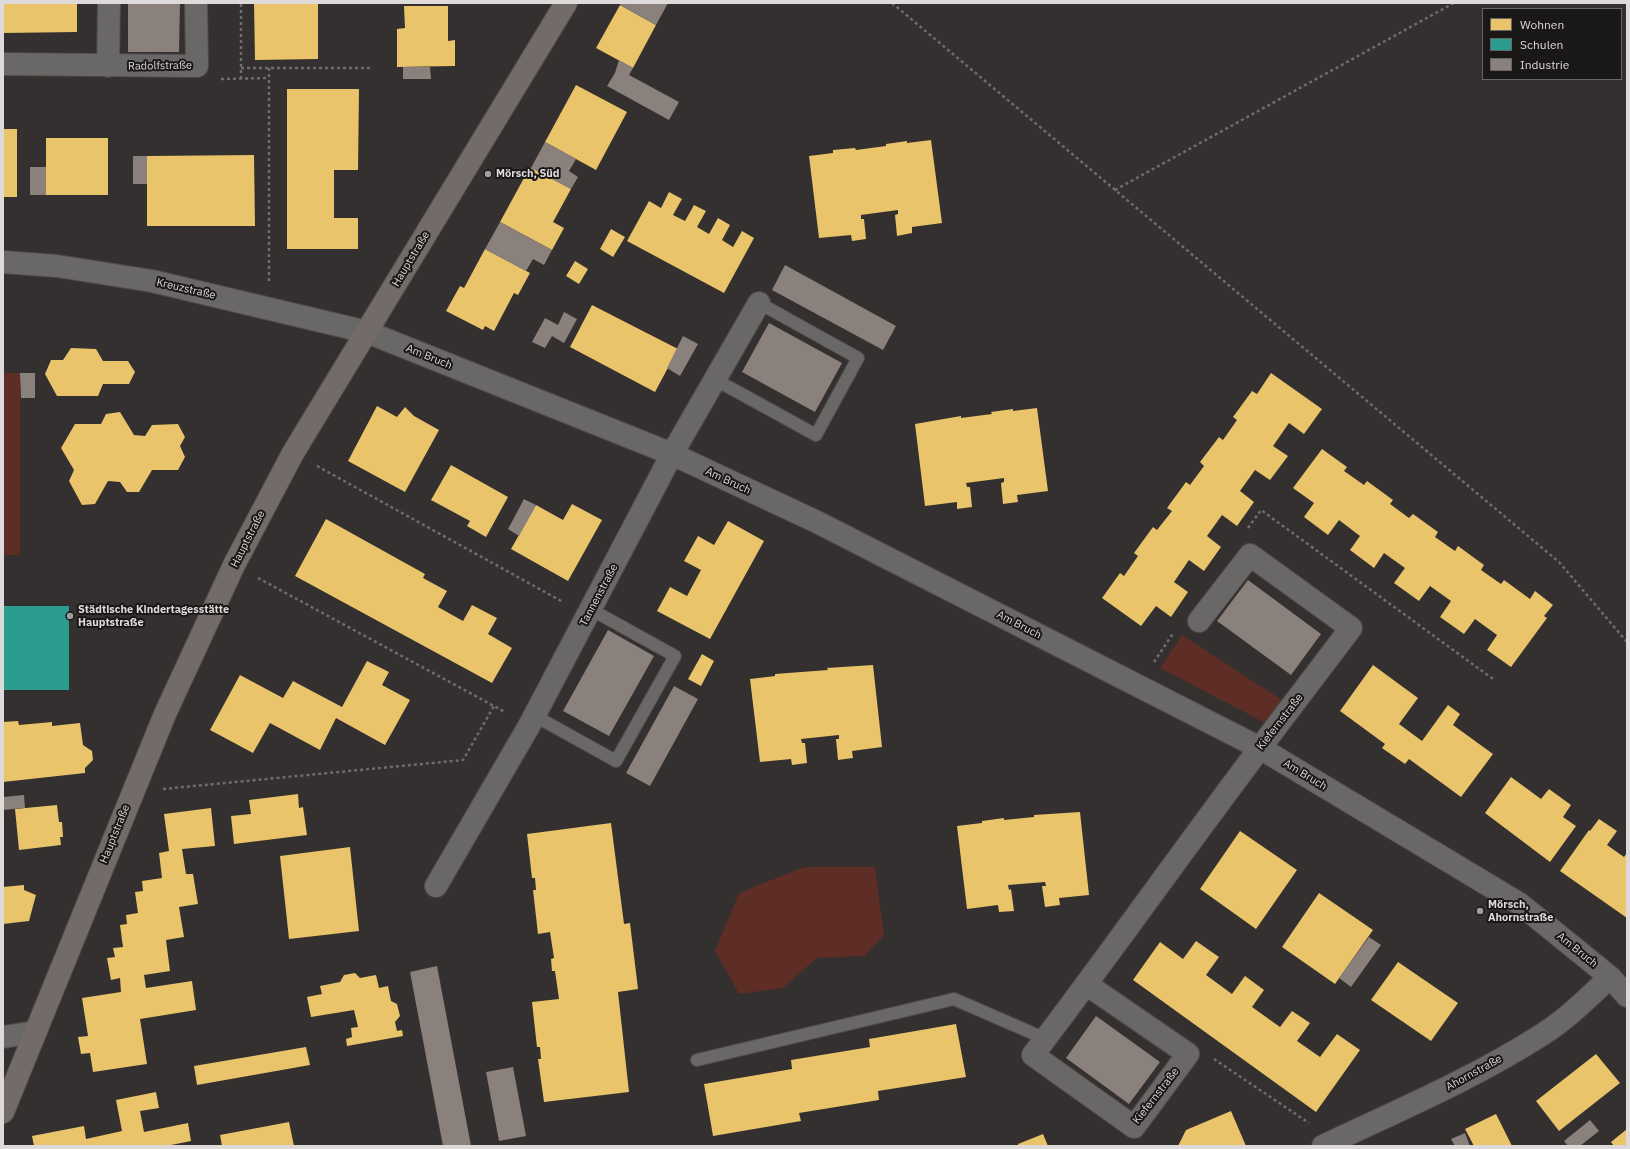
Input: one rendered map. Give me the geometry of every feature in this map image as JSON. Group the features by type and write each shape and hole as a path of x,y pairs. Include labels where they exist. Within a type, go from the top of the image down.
{"street":[{"path":"108,66 110,3"},
{"name":"Radolfstraße","path":"3,64 197,66 196,3"},
{"name":"Hauptstraße","path":"3,1112 165,714 234,565 293,453 566,3"},
{"name":"Kreuzstraße","path":"3,262 57,266 152,281 366,332"},
{"name":"Tannenstraße","path":"436,886 532,721 590,613 672,454 759,303"},
{"name":"Am Bruch","path":"366,332 672,454 817,522 1260,748 1520,904 1610,977 1627,996"},
{"name":"Kiefernstraße","path":"1188,624 1250,555 1351,628 1260,748 1033,1055 1134,1127 1188,1054"},
{"name":"Ahornstraße","path":"1329,1143 1464,1080 1544,1034 1580,1006 1610,977"},
{"path":"1086,984 1188,1054"},
{"path":"3,1037 35,1032"}],"lane":[{"path":"716,380 816,435 858,358 759,303"},
{"path":"532,721 616,761 675,656 590,613"},
{"path":"697,1060 954,999 1046,1039"}],"path":[{"path":"241,3 241,79"},
{"path":"892,3 1559,562 1627,642"},
{"path":"1114,190 1454,3"},
{"path":"197,66 204,79 269,78"},
{"path":"241,68 372,68"},
{"path":"268,308 269,68"},
{"path":"293,453 590,613"},
{"path":"234,565 494,706 532,721"},
{"path":"1138,686 1188,624"},
{"path":"138,779 161,790 463,760 494,706"},
{"path":"1188,1054 1203,1052 1329,1143"}],"shaded area":[{"path":"3,373 20,373 20,555 3,555"},
{"path":"1182,635 1285,702 1269,725 1160,668"},
{"path":"804,867 875,867 884,935 865,956 817,958 783,988 739,994 715,951 739,893"}],"building: Wohnen":[{"path":"3,3 77,3 77,32 3,33"},
{"path":"254,3 318,3 318,59 255,60"},
{"path":"620,5 656,25 633,68 596,48"},
{"path":"404,6 448,6 448,41 455,40 455,66 397,67 397,29 405,28"},
{"path":"576,85 627,112 596,170 545,142"},
{"path":"287,89 359,89 358,170 334,170 334,218 358,218 358,249 287,249"},
{"path":"3,129 17,129 17,197 3,197"},
{"path":"46,138 108,138 108,195 46,195"},
{"path":"931,140 942,223 912,227 912,233 897,236 895,215 898,214 898,210 861,215 861,219 864,219 866,239 852,241 851,235 819,238 809,156 833,153 833,150 855,148 856,150 886,146 886,144 907,141 907,143"},
{"path":"254,155 255,226 147,226 147,156"},
{"path":"530,167 571,189 553,222 564,228 552,250 500,222"},
{"path":"669,192 682,199 673,215 685,221 694,205 706,211 697,227 709,234 718,218 730,225 722,240 733,247 742,231 754,238 724,293 627,241 649,201 661,208"},
{"path":"611,229 625,237 613,257 600,249"},
{"path":"485,249 530,273 518,295 514,293 494,331 485,326 483,330 446,311 460,286 464,288"},
{"path":"575,261 588,269 579,284 566,276"},
{"path":"592,305 678,349 655,392 570,347"},
{"path":"71,348 96,349 103,361 128,361 135,372 129,384 103,384 98,396 57,396 45,374 51,360 63,360"},
{"path":"1271,373 1322,409 1304,434 1289,423 1273,446 1288,456 1270,480 1255,470 1240,491 1254,502 1237,526 1222,515 1207,536 1221,547 1204,571 1189,560 1174,582 1188,592 1171,617 1156,606 1141,626 1102,598 1120,573 1124,576 1138,556 1134,553 1153,527 1157,530 1172,511 1167,508 1186,482 1190,485 1204,466 1200,462 1219,437 1223,440 1237,420 1233,417 1252,391 1257,394"},
{"path":"377,406 397,417 405,407 414,416 439,430 405,492 348,461"},
{"path":"1037,408 1048,491 1017,495 1018,502 1003,504 1001,483 1004,482 1004,478 966,483 967,487 970,487 972,507 957,509 957,502 925,506 915,424 961,416 961,418 992,414 991,412 1013,409 1013,411"},
{"path":"120,412 134,435 145,436 152,425 178,424 185,437 180,446 185,457 178,470 152,470 139,492 127,492 120,482 108,481 95,504 82,505 69,481 74,470 61,448 75,424 101,424 106,414"},
{"path":"1322,449 1347,467 1344,471 1364,485 1367,481 1393,500 1390,504 1409,518 1413,514 1438,532 1435,537 1455,551 1458,546 1484,565 1481,570 1501,584 1504,580 1530,599 1535,591 1553,605 1544,616 1547,618 1511,667 1487,650 1497,635 1475,619 1464,634 1440,617 1451,601 1430,586 1419,601 1394,583 1405,568 1384,553 1374,568 1350,550 1360,536 1339,520 1328,535 1304,517 1314,503 1293,488"},
{"path":"451,465 508,497 486,537 467,526 470,521 431,500"},
{"path":"572,504 602,520 568,581 511,549 536,505 563,520"},
{"path":"326,519 425,574 423,578 447,591 438,607 463,621 472,605 497,618 488,634 512,648 492,683 295,576"},
{"path":"728,521 764,541 710,639 657,611 670,587 687,596 701,570 684,561 698,536 714,545"},
{"path":"702,654 714,661 701,686 688,679"},
{"path":"367,661 389,672 382,685 410,700 385,745 336,718 320,750 270,723 253,753 210,730 240,675 283,698 293,681 342,707"},
{"path":"873,665 882,747 852,751 853,758 838,760 836,739 839,739 839,735 801,739 802,743 805,743 807,763 792,765 791,759 760,762 750,679 775,676 775,674 828,670 827,668"},
{"path":"1373,665 1418,698 1399,724 1422,741 1448,705 1460,714 1453,725 1493,754 1461,797 1409,759 1405,764 1382,748 1385,744 1340,711"},
{"path":"18,721 19,725 52,722 52,726 80,723 83,745 92,751 93,760 85,768 85,773 3,782 3,722"},
{"path":"1511,777 1541,799 1549,789 1571,805 1563,817 1576,826 1550,862 1485,813"},
{"path":"298,794 299,808 303,807 307,835 234,844 231,816 251,814 249,800"},
{"path":"57,805 59,822 62,822 63,837 60,837 61,845 19,850 15,809"},
{"path":"211,808 215,846 182,849 186,874 193,874 198,904 179,907 184,937 166,940 170,971 144,975 146,988 192,981 196,1010 140,1019 147,1064 93,1072 90,1053 81,1054 78,1037 88,1036 82,998 121,992 120,978 111,980 107,958 115,957 113,948 123,947 120,925 127,924 126,915 138,913 135,892 143,891 142,881 162,878 159,853 169,851 164,814"},
{"path":"1080,812 1089,895 1059,898 1060,905 1045,907 1042,886 1046,886 1045,882 1008,885 1009,890 1011,889 1014,911 999,912 998,905 967,909 957,826 982,823 982,821 1004,818 1004,820 1034,817 1034,815"},
{"path":"1599,819 1617,831 1607,845 1624,857 1627,853 1627,918 1560,871 1589,830 1590,831"},
{"path":"611,823 624,924 630,923 638,989 618,992 629,1092 544,1102 538,1059 541,1059 540,1047 537,1047 532,1002 559,999 555,971 552,971 551,959 554,958 550,932 538,934 533,890 536,890 535,878 532,878 527,834"},
{"path":"1240,831 1297,870 1256,929 1200,889"},
{"path":"350,847 359,931 289,939 280,856"},
{"path":"24,885 24,890 36,895 29,921 3,924 3,887"},
{"path":"1319,893 1373,930 1335,984 1282,947"},
{"path":"1196,941 1219,957 1206,975 1232,994 1245,976 1264,990 1252,1007 1280,1027 1292,1011 1310,1023 1297,1041 1320,1057 1337,1034 1360,1050 1316,1112 1133,980 1160,942 1183,959"},
{"path":"1398,962 1458,1003 1431,1041 1371,1000"},
{"path":"355,973 360,978 376,975 379,988 388,986 391,1001 397,1004 400,1016 395,1022 397,1031 402,1030 403,1036 347,1046 346,1039 352,1037 351,1028 358,1027 354,1010 311,1017 307,997 322,994 320,986 340,982 344,975"},
{"path":"956,1024 966,1077 878,1091 879,1100 799,1113 801,1121 713,1136 704,1084 792,1069 791,1060 870,1047 869,1039"},
{"path":"306,1047 310,1065 197,1085 194,1066"},
{"path":"1596,1054 1620,1083 1559,1131 1536,1101"},
{"path":"156,1092 159,1108 140,1111 144,1132 188,1123 191,1141 166,1146 34,1146 32,1136 84,1126 86,1139 122,1131 116,1100"},
{"path":"1231,1111 1246,1146 1178,1146 1186,1130"},
{"path":"1496,1114 1512,1146 1474,1146 1465,1129"},
{"path":"289,1122 294,1146 222,1146 220,1135"},
{"path":"1627,1129 1627,1146 1614,1146 1611,1142"},
{"path":"1043,1134 1048,1146 1019,1146 1018,1144"}],"building: Schulen":[{"path":"3,606 69,606 69,690 3,690"}],"building: Industrie":[{"path":"128,3 180,3 179,52 128,52"},
{"path":"621,3 668,3 656,25 620,5"},
{"path":"619,60 633,68 629,75 679,102 669,120 607,86 615,73"},
{"path":"403,67 430,67 431,79 403,79"},
{"path":"545,142 576,159 569,171 578,177 571,189 531,168"},
{"path":"133,156 147,156 147,184 133,184"},
{"path":"30,167 46,167 46,195 30,195"},
{"path":"500,222 552,250 544,265 533,259 526,271 485,249"},
{"path":"785,265 896,326 883,350 772,290"},
{"path":"564,312 577,319 564,343 552,336 545,348 532,342 545,318 558,325"},
{"path":"769,323 842,363 815,412 742,372"},
{"path":"683,336 698,344 680,376 667,368"},
{"path":"20,373 35,373 35,398 21,398"},
{"path":"524,499 536,505 519,536 508,529"},
{"path":"1248,580 1321,634 1291,675 1217,621"},
{"path":"608,630 654,656 609,736 563,711"},
{"path":"674,686 698,699 650,786 626,773"},
{"path":"24,795 25,808 3,810 3,797"},
{"path":"1369,937 1381,945 1351,987 1339,978"},
{"path":"437,966 471,1146 443,1146 410,972"},
{"path":"1096,1016 1160,1062 1129,1104 1066,1058"},
{"path":"513,1067 526,1136 499,1141 486,1072"},
{"path":"1590,1120 1599,1131 1580,1146 1568,1146 1564,1141"},
{"path":"1465,1133 1470,1146 1455,1146 1451,1139"}],"place":[{"name":"Mörsch, Süd","path":"488,174"},
{"name":"Städtische Kindertagesstätte Hauptstraße","path":"70,616"},
{"name":"Mörsch, Ahornstraße","path":"1480,911"}]}
